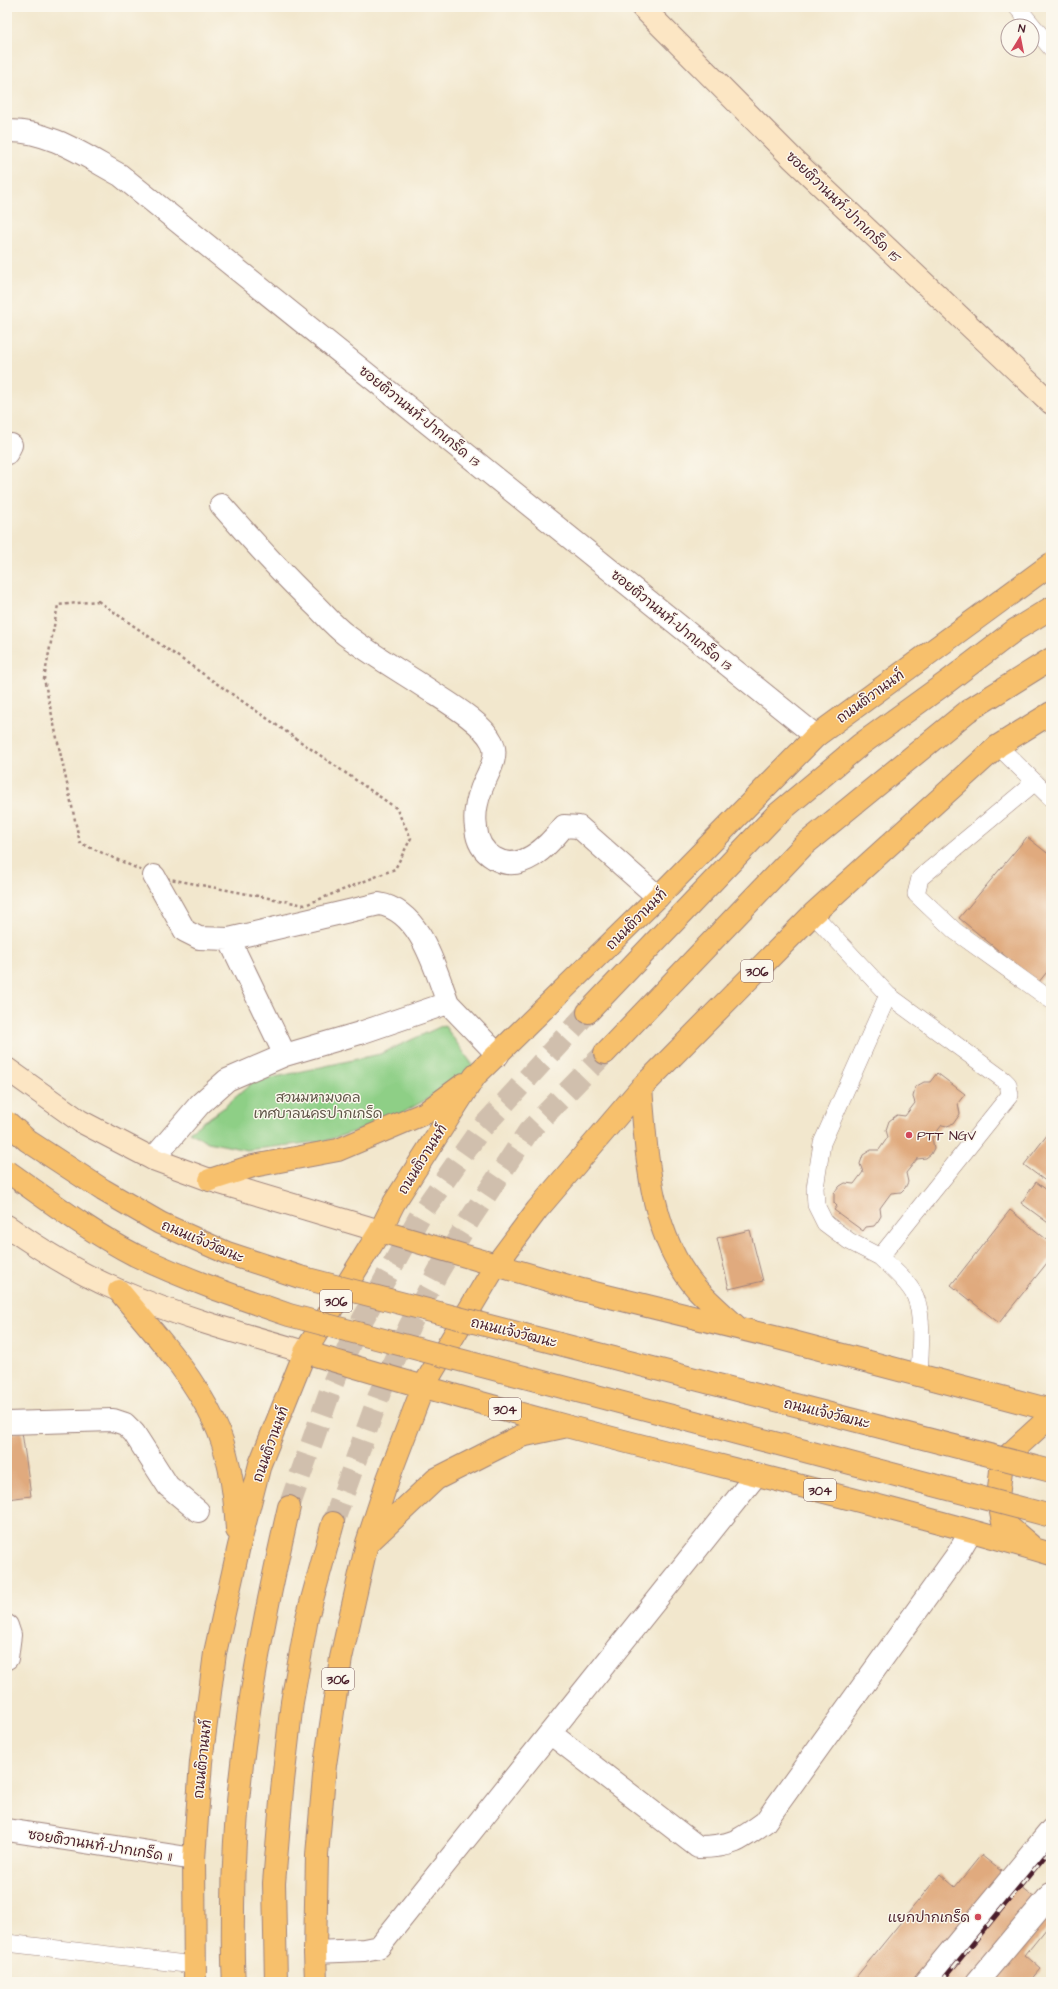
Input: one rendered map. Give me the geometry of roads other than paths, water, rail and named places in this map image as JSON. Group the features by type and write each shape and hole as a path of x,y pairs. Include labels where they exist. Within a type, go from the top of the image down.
{"main road":[{"name":"ซอยติวานนท์-ปากเกร็ด 15","path":"642,7 793,159 1051,403"},
{"name":"ถนนติวานนท์","path":"195,1974 194,1859 201,1762 215,1653 239,1546 260,1464 305,1352 380,1231 394,1203 475,1076 658,897 816,736 1051,564"},
{"path":"588,1012 775,816 860,745 948,682 1015,630 1051,608"},
{"path":"605,1053 804,844 968,711 1051,659"},
{"name":"306","path":"316,1982 315,1952 317,1855 325,1765 341,1658 367,1543 388,1479 423,1387 496,1265 537,1210 641,1088 813,914 998,746 1051,713"},
{"path":"7,1070 80,1121 153,1159 210,1180 582,1290 738,1328 1051,1410"},
{"path":"210,1180 253,1166 338,1150 425,1113 475,1076"},
{"path":"641,1088 648,1164 663,1229 676,1259 696,1288 738,1328"},
{"name":"ถนนแจ้งวัฒนะ","path":"7,1122 28,1141 103,1190 160,1223 227,1253 300,1277 1051,1471"},
{"path":"7,1171 68,1214 134,1254 215,1290 289,1315 1051,1516"},
{"path":"7,1226 38,1247 119,1291 178,1314 305,1352"},
{"path":"119,1291 187,1373 214,1421 230,1466 239,1546"},
{"name":"304","path":"305,1352 423,1387 566,1426 757,1474 1042,1551"},
{"path":"1042,1551 1003,1522 998,1498 999,1482 1002,1461 1051,1416"},
{"path":"367,1543 436,1479 521,1436 566,1426"},
{"path":"234,1982 233,1873 239,1784 268,1600 290,1507"},
{"path":"276,1982 274,1883 282,1790 292,1702 307,1618 333,1523"}],"street":[{"name":"ซอยติวานนท์-ปากเกร็ด 13","path":"7,131 20,130 52,138 120,175 816,736"},
{"path":"221,505 282,574 346,635 472,719 492,742 493,753 491,767 481,790 474,816 477,839 484,849 494,858 510,864 524,861 540,851 553,840 564,826 579,827 658,897"},
{"path":"154,876 185,931 199,938 229,939 379,904 389,906 405,917 420,936 448,1003 498,1055"},
{"path":"229,939 285,1055"},
{"path":"153,1159 200,1104 227,1080 285,1055 360,1033 448,1003"},
{"path":"7,1423 113,1420 126,1424 134,1433 168,1486 198,1511"},
{"path":"315,1952 364,1950 379,1947 757,1474"},
{"path":"550,1733 698,1847 719,1847 740,1841 765,1822 957,1555 971,1531"},
{"path":"7,1626 10,1635 7,1658"},
{"name":"ซอยติวานนท์-ปากเกร็ด 11","path":"7,1830 194,1859"},
{"path":"926,1982 1047,1844"},
{"path":"977,1982 1051,1894"}],"lane":[{"path":"1017,7 1051,48"},
{"path":"998,746 1051,798"},
{"path":"1034,782 920,878 916,894 956,930 1051,1000"},
{"path":"813,914 888,995 1008,1084 1010,1095 880,1257"},
{"path":"888,995 822,1143 815,1188 816,1205 825,1223 849,1241 880,1257 901,1278 915,1296 920,1324 918,1375"},
{"path":"7,1943 195,1974"}],"tunnel":[{"path":"289,1507 333,1383 352,1339 421,1214 480,1130 588,1012"},
{"path":"333,1523 381,1390 409,1327 438,1272 470,1219 528,1132 605,1053"}],"railway":[{"path":"941,1982 1051,1849"}],"place":[{"name":"PTT NGV","path":"909,1135"},
{"name":"แยกปากเกร็ด","path":"978,1917"}],"park label":[{"name":"สวนมหามงคล เทศบาลนครปากเกร็ด","path":"318,1106"}]}
